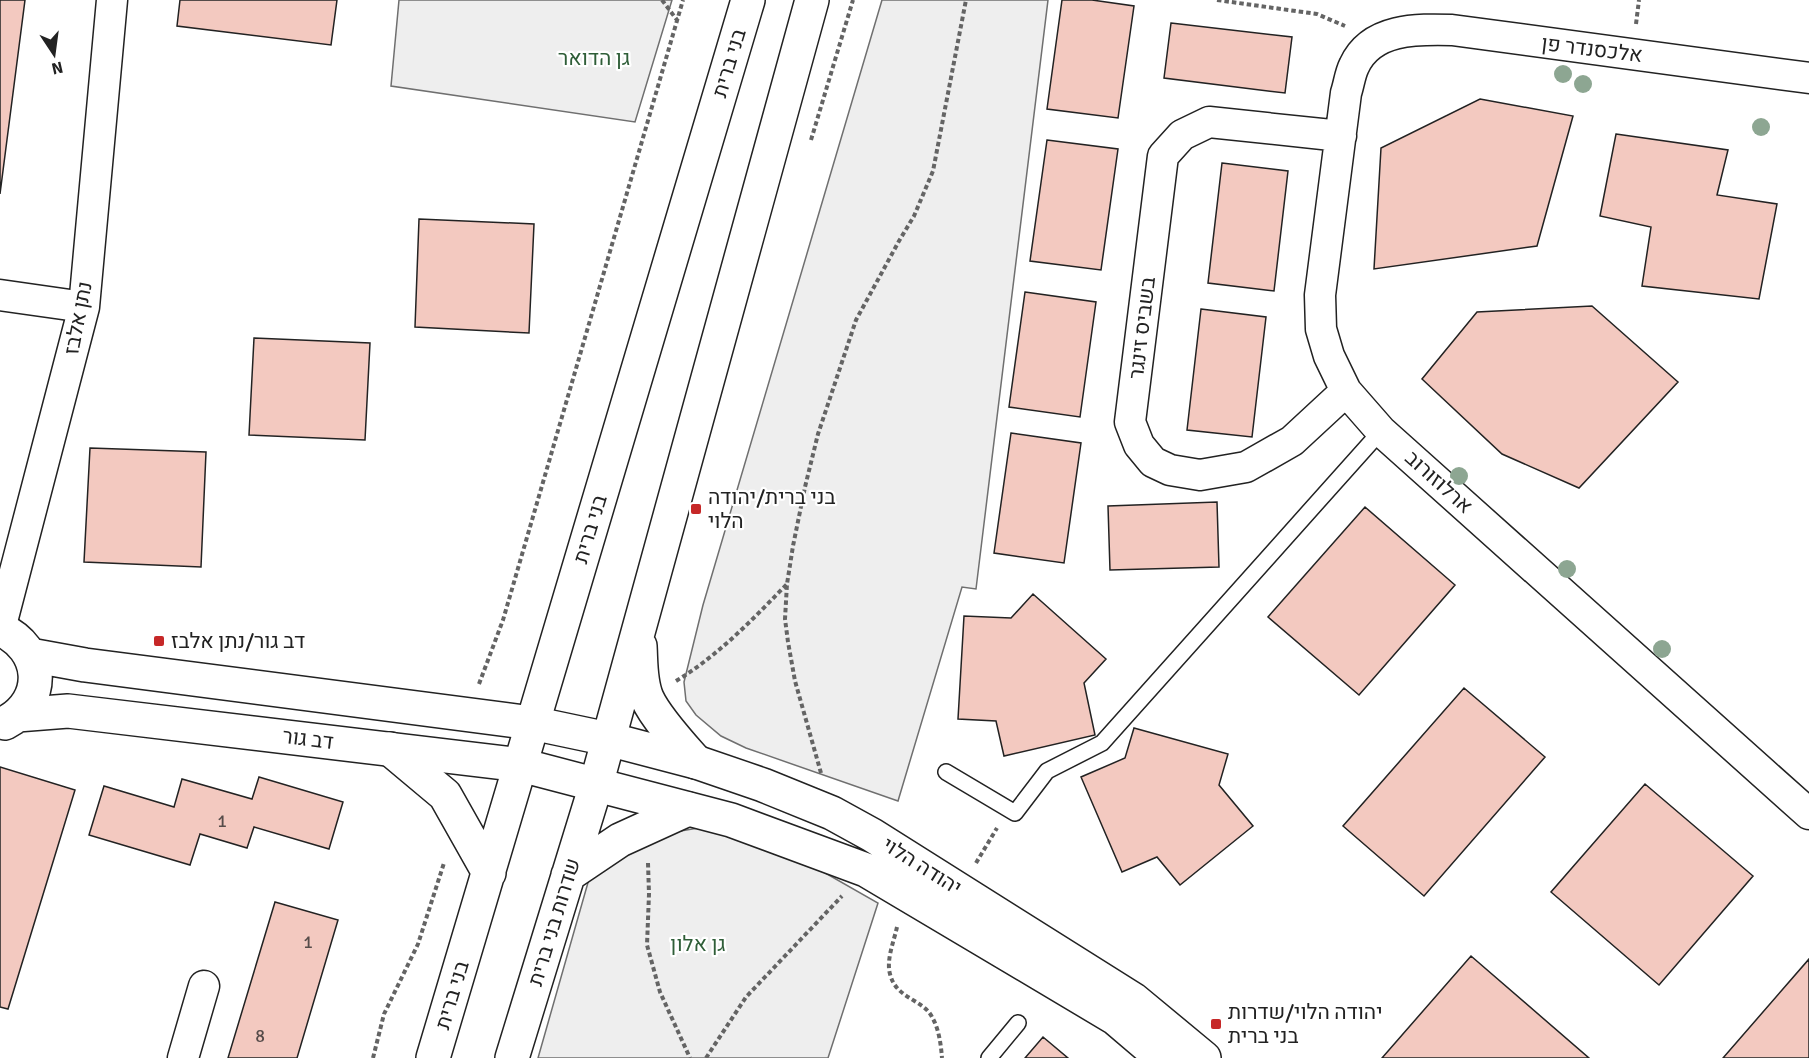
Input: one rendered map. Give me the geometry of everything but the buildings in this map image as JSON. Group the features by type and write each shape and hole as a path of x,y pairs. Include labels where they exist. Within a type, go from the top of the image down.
{"main road":[{"name":"בני ברית","path":"433,1058 748,0"},
{"path":"596,785 812,0"},
{"path":"639,625 642,681 647,698 670,732 696,762"},
{"path":"0,629 18,639 30,655 35,676 34,687 25,707 9,720"},
{"path":"30,655 85,665 532,723 608,739"},
{"name":"דב גור","path":"9,720 68,711 521,765 596,785"},
{"name":"יהודה הלוי","path":"608,739 696,762 763,785 832,813 872,835 1134,1000 1204,1058"},
{"path":"390,749 445,795 489,873"},
{"name":"יהודה הלוי","path":"596,785 731,820 866,870 1115,1018 1162,1058"},
{"name":"שדרות בני ברית","path":"513,1058 596,785"},
{"path":"568,875 620,840 688,809"}],"street":[{"name":"נתן אלבז","path":"0,629 84,307 112,0"},
{"name":"אלכסנדר פן","path":"1377,41 1403,31 1452,30 1809,78"},
{"name":"ארלוזורוב","path":"1377,41 1364,51 1354,65 1346,93 1320,295 1322,329 1329,356 1347,391 1381,431 1809,814"},
{"name":"בשביס זינגר","path":"1341,136 1209,122 1182,135 1164,156 1130,422 1139,446 1153,462 1170,470 1200,475 1246,467 1292,441 1347,391"},
{"path":"0,295 84,307"},
{"path":"183,1058 204,986"}],"lane":[{"path":"946,772 1015,813 1047,771 1102,743 1381,431"},
{"path":"989,1058 1018,1023"}],"path":[{"path":"662,0 677,20"},
{"path":"468,714 503,620 683,0"},
{"path":"832,813 791,661 785,619 787,584 805,487 818,434 856,320 914,216 933,171 966,0"},
{"path":"1217,0 1317,14 1377,41"},
{"path":"647,698 693,670 742,631 787,584"},
{"path":"637,831 647,862 649,894 647,945 660,992 690,1058"},
{"path":"984,850 990,840"},
{"path":"373,1058 384,1014 418,944 444,866 444,856"},
{"path":"706,1058 746,997 866,870"},
{"path":"913,897 897,926 890,959 890,973 897,990 932,1015 941,1044 942,1058"}],"green space":[{"name":"גן הדואר","path":"399,0 672,0 635,122 391,86"},
{"path":"882,0 1048,0 976,589 962,587 898,801 746,748 721,736 696,715 686,701 684,682 703,605"},
{"name":"גן אלון","path":"710,826 813,866 878,903 828,1058 538,1058 591,872 657,835"}],"place":[{"name":"בני ברית/יהודה הלוי","path":"696,509"},
{"name":"דב גור/נתן אלבז","path":"159,641"},
{"name":"יהודה הלוי/שדרות בני ברית","path":"1216,1024"}]}
